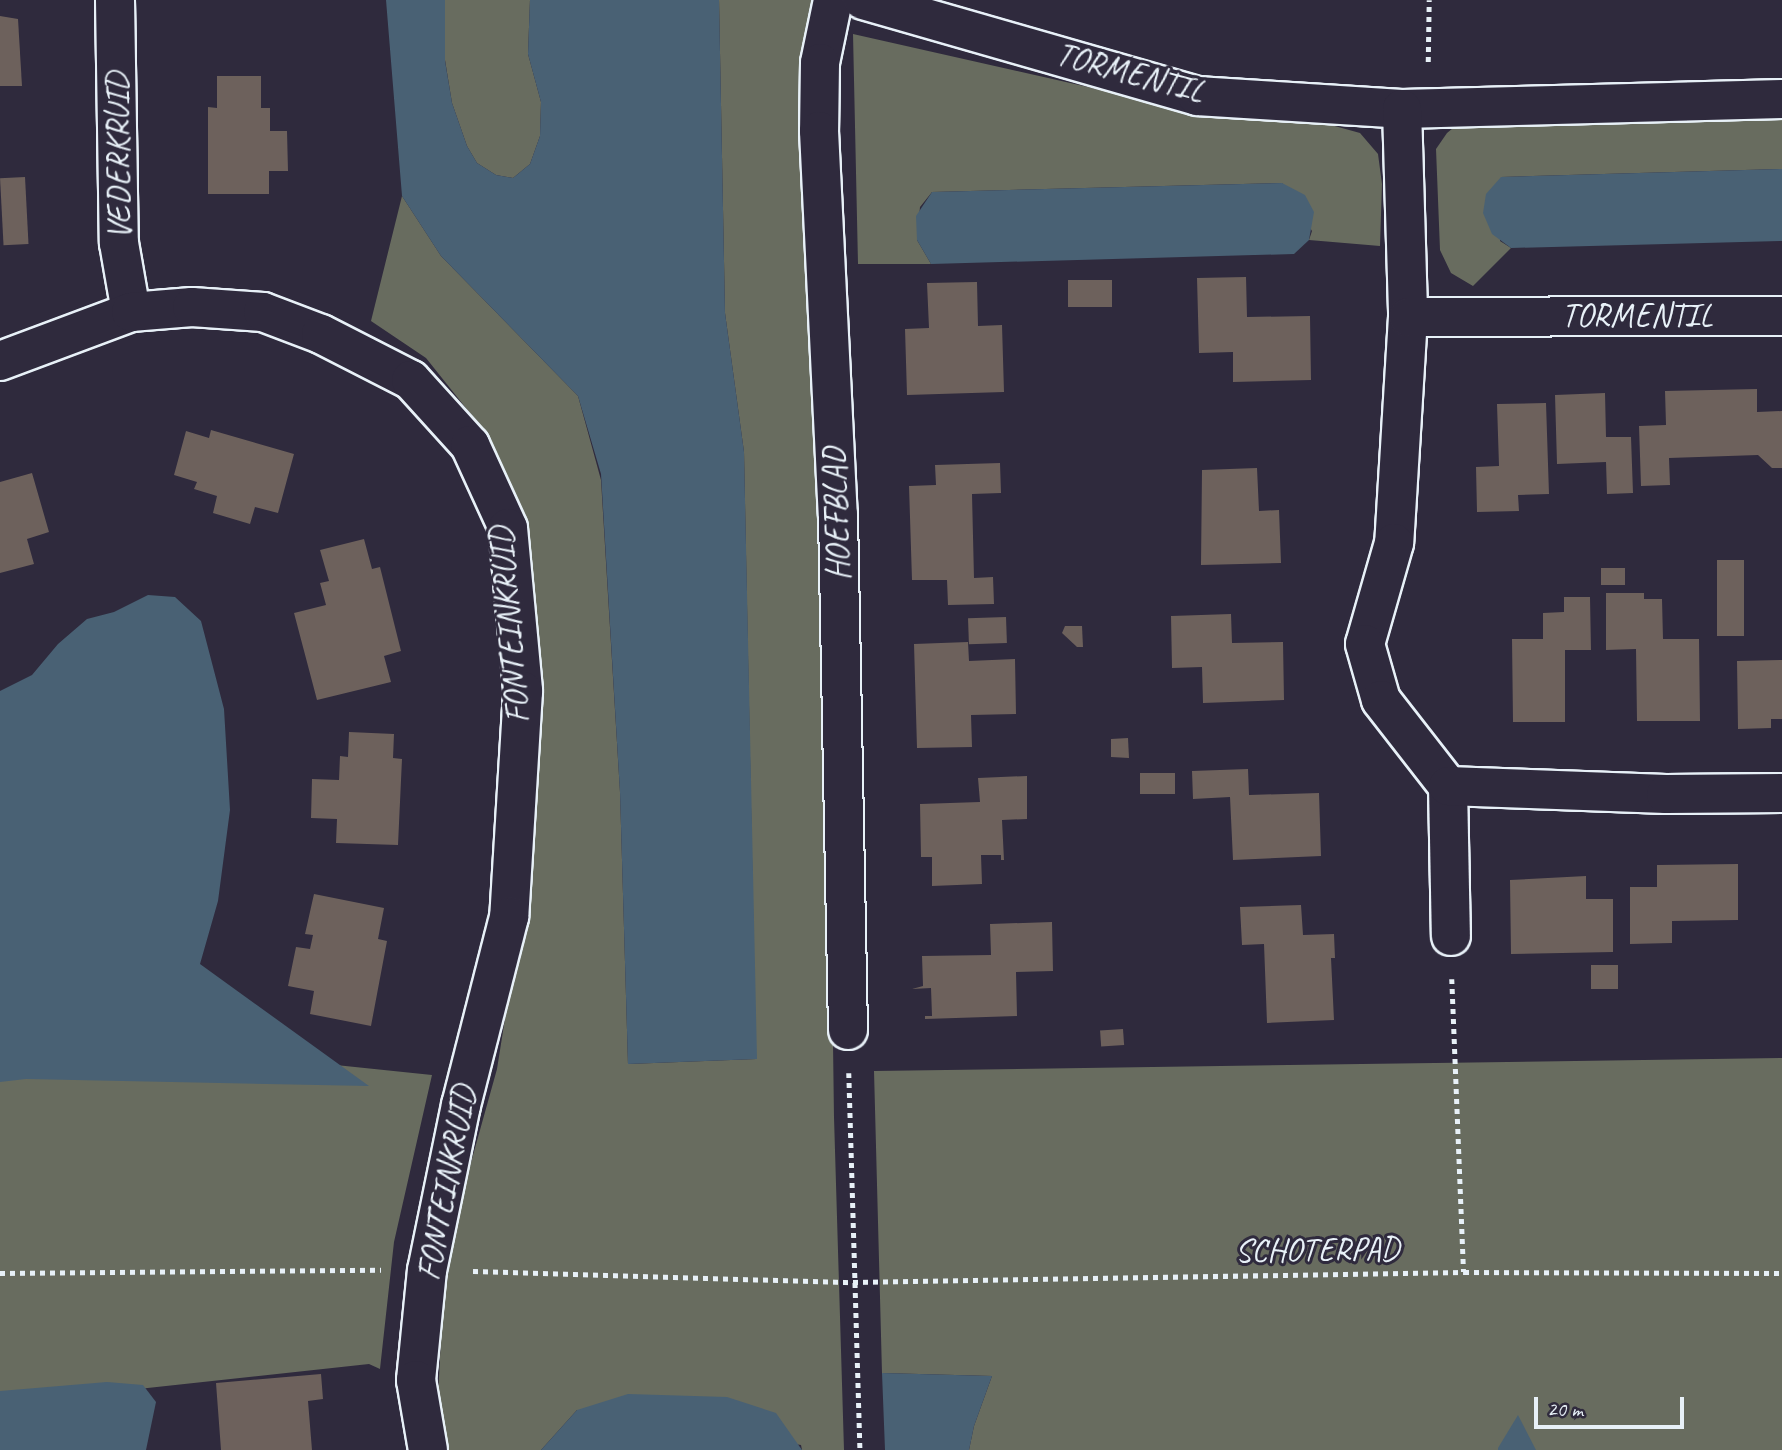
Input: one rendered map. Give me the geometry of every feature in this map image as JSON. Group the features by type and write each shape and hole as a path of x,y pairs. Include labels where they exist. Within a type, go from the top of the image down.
{"street":[{"name":"VEDERKRUID","path":"116,0 119,243 131,312"},
{"name":"HOEFBLAD","path":"833,0 820,63 819,131 838,515 848,1031"},
{"name":"TORMENTIL","path":"863,0 1197,96 1415,109 1782,99"},
{"path":"1415,109 1408,317 1394,544 1365,644 1381,700 1448,786 1451,936"},
{"name":"FONTEINKRUID","path":"0,361 131,312 192,307 262,312 321,334 411,380 470,445 509,528 523,691 509,917 461,1105 427,1270 416,1380 428,1450"},
{"name":"TORMENTIL","path":"1408,317 1782,316"},
{"path":"1448,786 1666,794 1782,793"}],"path":[{"path":"1415,109 1429,0"},
{"path":"1451,936 1464,1272"},
{"path":"848,1031 853,1282 860,1450"},
{"name":"SCHOTERPAD","path":"853,1282 1464,1272 1782,1273"}],"shaded area":[{"path":"445,0 530,0 528,54 541,102 540,136 530,164 513,178 496,175 477,163 467,146 452,103 445,60"},
{"path":"719,0 812,0 807,55 828,669 834,1117 844,1450 802,1450 801,1445 577,1410 541,1450 442,1450 438,1398 442,1315 458,1209 497,1069 534,836 535,645 524,520 489,437 426,358 371,321 402,196 441,256 578,396 601,480 620,792 628,1064 756,1059 744,452 725,313"},
{"path":"853,34 1190,110 1331,125 1360,133 1378,154 1382,184 1380,246 1309,240 1312,231 1282,183 932,192 920,207 917,240 931,264 858,264"},
{"path":"1782,108 1782,169 1501,177 1500,241 1511,248 1473,286 1451,273 1440,250 1436,149 1447,133 1464,119"},
{"path":"0,1030 432,1075 394,1242 380,1369 369,1364 0,1404"},
{"path":"1782,1058 1782,1450 969,1450 974,1426 992,1376 882,1373 874,1071"}],"water":[{"path":"386,0 445,0 445,61 452,103 467,146 477,163 496,175 513,178 530,164 540,136 541,102 528,54 530,0 719,0 725,313 744,452 757,1059 628,1064 620,792 601,474 578,396 441,256 402,196"},
{"path":"1782,169 1782,241 1511,248 1492,234 1483,213 1486,194 1501,177"},
{"path":"1282,183 1305,195 1314,212 1309,240 1294,254 931,264 917,240 916,216 932,192"},
{"path":"148,595 175,597 201,621 224,709 230,810 218,901 200,964 369,1086 26,1079 0,1082 0,691 32,675 58,644 87,619 114,612"},
{"path":"882,1373 992,1376 974,1426 969,1450 885,1450"},
{"path":"107,1382 143,1385 156,1402 146,1450 0,1450 0,1391"},
{"path":"628,1394 727,1397 776,1413 802,1450 541,1450 577,1410"},
{"path":"1518,1415 1536,1450 1498,1450 1498,1448"}],"building":[{"path":"0,16 18,19 22,86 0,86"},
{"path":"217,76 261,76 261,108 270,108 270,131 287,131 288,171 269,171 269,194 208,194 208,107 217,108"},
{"path":"25,177 29,244 4,245 0,178"},
{"path":"1246,277 1247,317 1310,316 1311,380 1233,382 1233,352 1199,353 1197,278"},
{"path":"1068,280 1112,280 1112,307 1068,307"},
{"path":"977,282 978,326 1002,325 1004,392 907,395 905,329 929,328 927,283"},
{"path":"1757,389 1757,412 1782,411 1782,468 1772,468 1758,455 1669,458 1670,485 1641,486 1639,426 1666,425 1665,391"},
{"path":"1605,393 1606,437 1631,437 1633,493 1607,494 1606,462 1557,464 1555,395"},
{"path":"1546,403 1549,494 1518,495 1519,511 1477,512 1476,467 1499,466 1497,404"},
{"path":"211,430 294,454 278,513 255,507 250,524 213,513 217,496 194,489 197,482 174,475 186,431 209,438"},
{"path":"1000,463 1001,493 972,494 974,578 993,577 994,604 948,605 947,580 912,580 909,486 936,485 935,465"},
{"path":"1257,468 1259,511 1279,510 1281,563 1201,565 1202,470"},
{"path":"32,473 49,532 27,539 34,564 0,573 0,482"},
{"path":"364,539 372,569 380,567 401,651 384,656 391,682 317,700 294,613 326,605 320,583 329,581 320,550"},
{"path":"1717,560 1744,560 1744,636 1717,636"},
{"path":"1601,568 1625,568 1625,585 1601,585"},
{"path":"1606,593 1644,593 1644,599 1662,599 1663,639 1699,639 1700,721 1637,721 1636,649 1606,650"},
{"path":"1564,597 1590,597 1591,650 1565,650 1565,722 1513,722 1512,639 1543,639 1543,613 1564,612"},
{"path":"1231,614 1232,643 1283,642 1284,700 1203,703 1202,667 1172,668 1171,616"},
{"path":"1006,617 1007,643 969,644 968,618"},
{"path":"1065,626 1082,626 1083,647 1077,647 1062,633"},
{"path":"968,642 969,661 1015,659 1016,714 971,715 972,747 917,748 914,644"},
{"path":"1782,660 1782,719 1771,719 1771,728 1738,729 1737,661"},
{"path":"349,732 394,734 393,758 402,759 398,845 336,843 337,819 311,818 312,779 339,780 340,756 348,757"},
{"path":"1128,738 1129,758 1111,757 1111,739"},
{"path":"1248,769 1249,795 1319,793 1321,856 1233,860 1230,797 1193,799 1192,771"},
{"path":"1140,773 1175,773 1175,794 1140,794"},
{"path":"1027,776 1027,819 1002,820 1004,860 1001,860 1001,855 981,855 982,884 932,886 932,857 921,857 920,804 980,802 978,778"},
{"path":"1738,864 1738,920 1672,921 1672,943 1630,944 1630,887 1657,887 1657,865"},
{"path":"1586,876 1586,899 1613,899 1613,952 1511,954 1510,880"},
{"path":"314,894 384,908 378,939 387,941 371,1026 310,1014 314,991 288,986 296,947 310,949 313,935 305,934"},
{"path":"1301,905 1303,935 1334,934 1335,958 1331,958 1334,1020 1267,1023 1264,944 1242,945 1240,907"},
{"path":"1052,922 1053,971 1016,972 1017,1016 925,1019 925,1016 932,1016 931,988 912,989 923,986 922,956 991,955 990,924"},
{"path":"1591,965 1618,965 1618,989 1591,989"},
{"path":"1123,1029 1124,1045 1101,1047 1100,1031"},
{"path":"321,1374 323,1399 308,1401 312,1450 221,1450 216,1383"}]}
